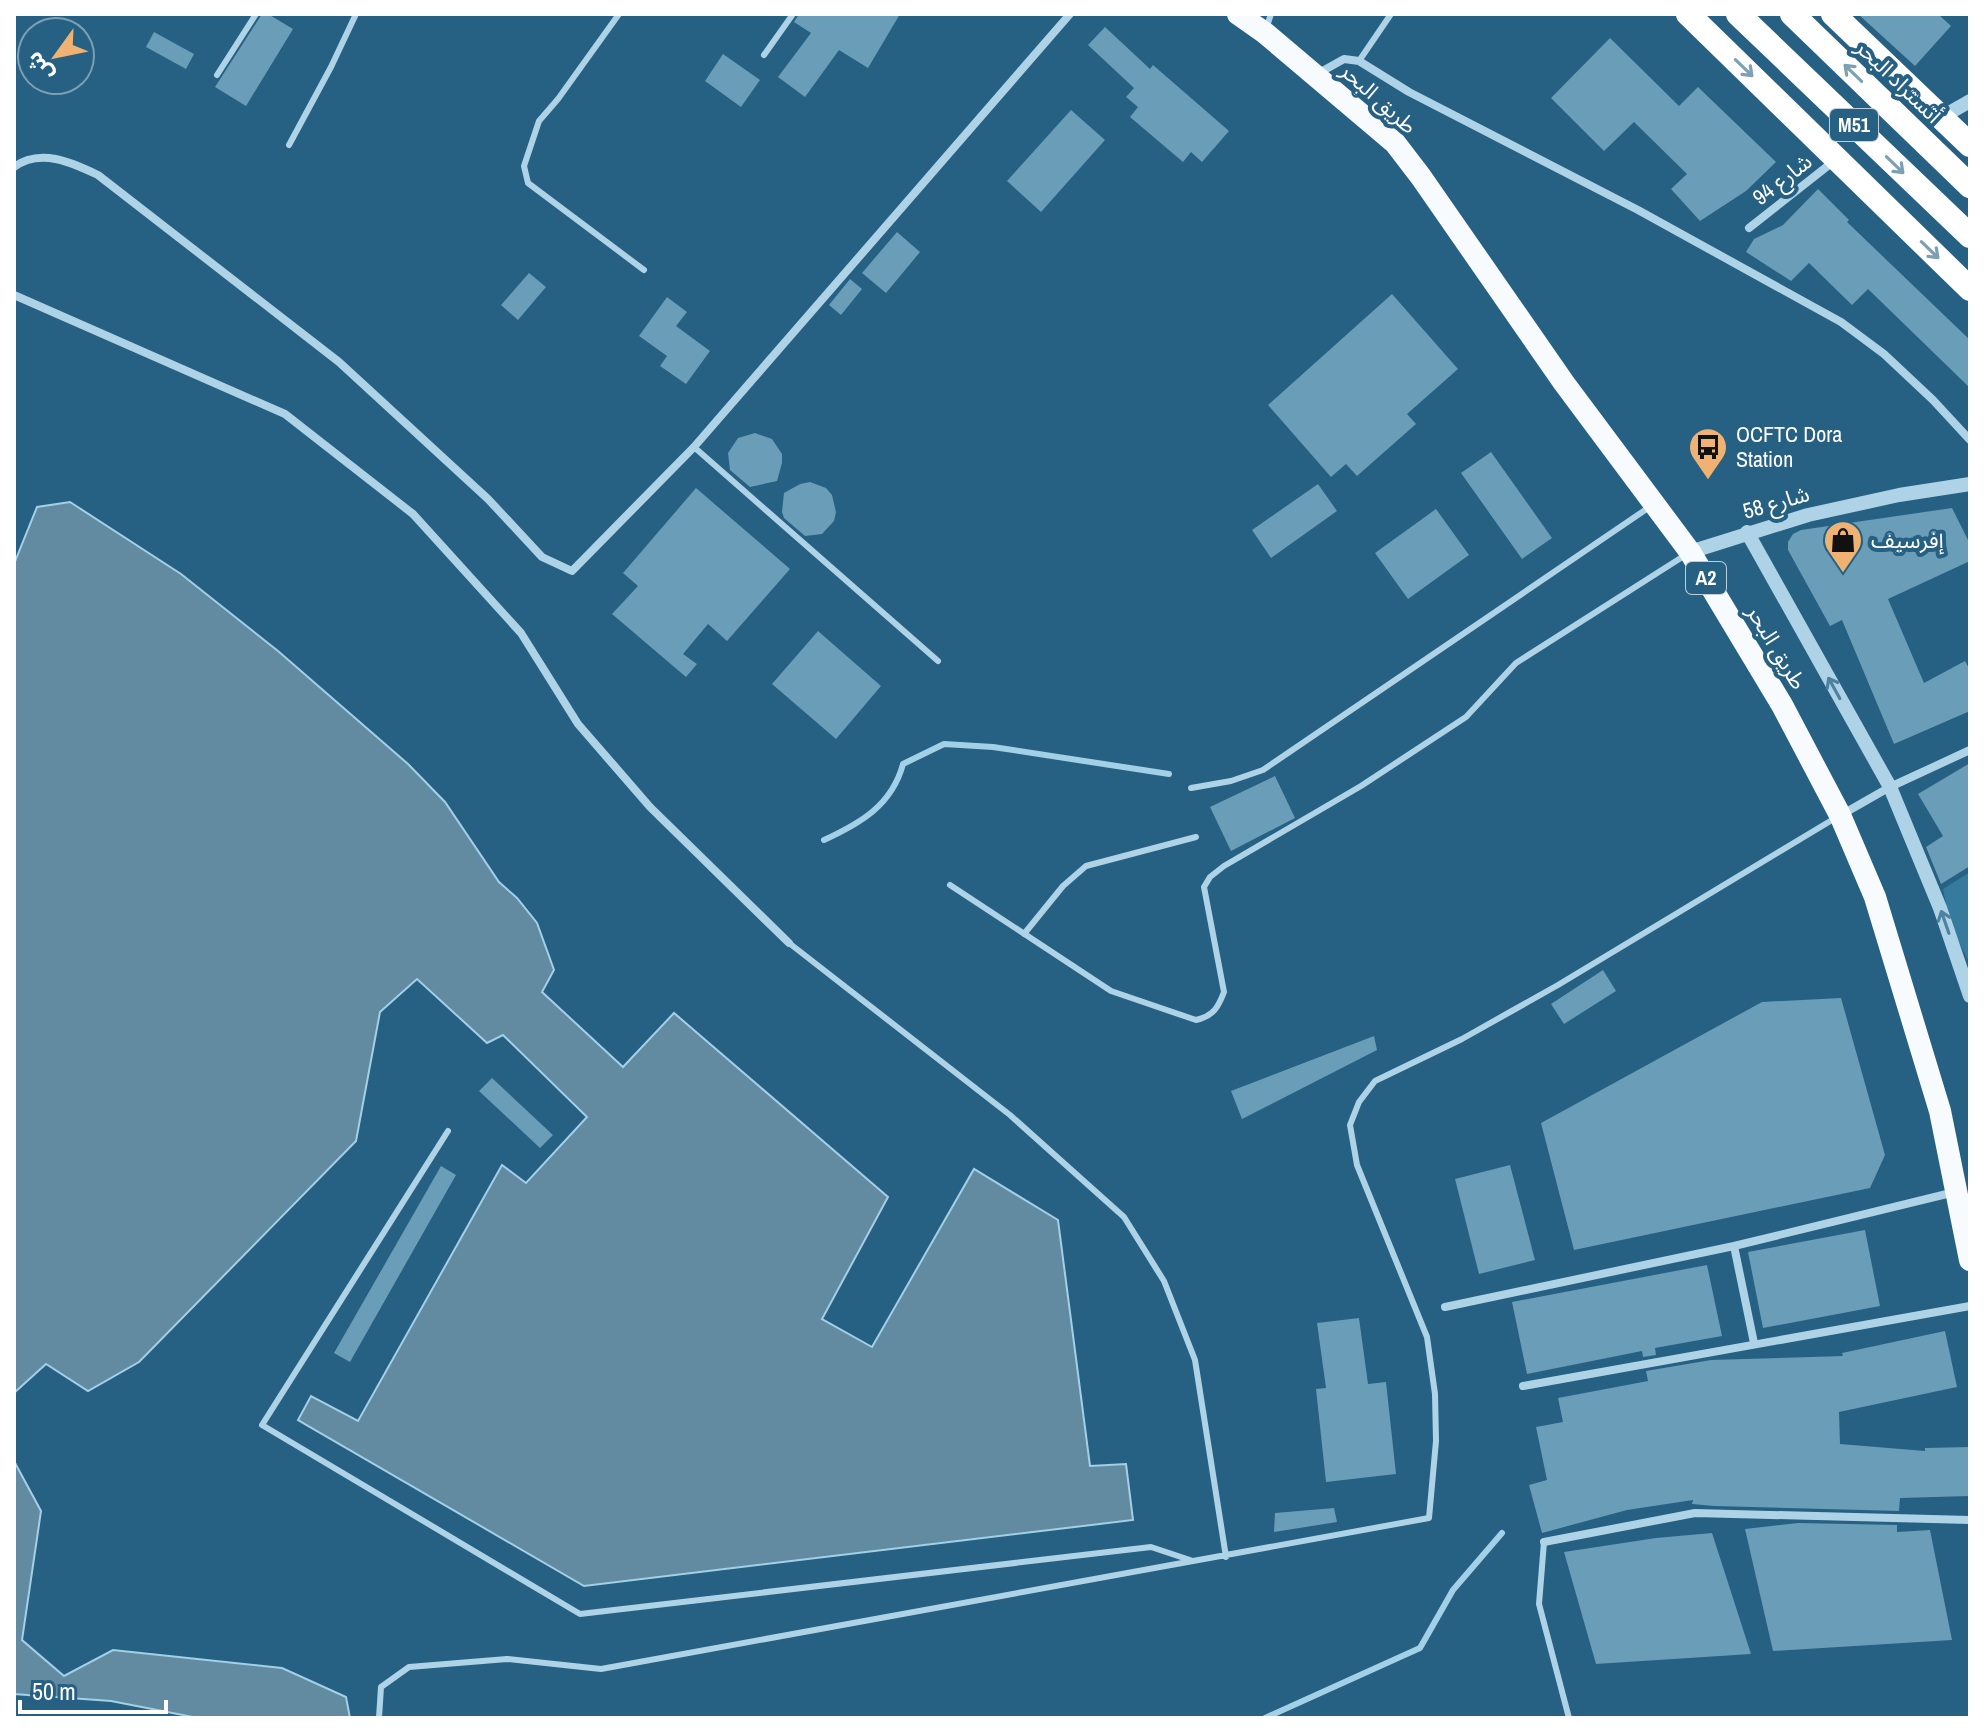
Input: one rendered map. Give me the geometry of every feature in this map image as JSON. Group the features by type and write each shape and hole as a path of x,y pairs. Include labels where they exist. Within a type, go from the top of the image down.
{"highway":[{"name":"طريق البحر","path":"1238,14 1268,23 1314,75 1395,143 1564,383 1690,552 1782,705 1840,815 1875,897 1940,1111 1970,1260"},
{"path":"1688,14 1970,289"},
{"name":"M51","path":"1738,14 1970,236"},
{"name":"أتستراد البحر","path":"1792,14 1970,186"},
{"path":"1833,14 1970,145"}],"street":[{"path":"14,167 27,157 67,160 98,175 339,362 488,499 542,557 572,571 694,447 1070,14"},
{"path":"1314,75 1344,59 1359,61 1409,92 1638,210 1841,322 1894,363 1970,440"},
{"path":"1942,117 1970,101"},
{"name":"شارع 94","path":"1749,228 1837,159"},
{"path":"14,295 285,414 413,514 521,633 578,724 650,807 789,943"},
{"name":"شارع 58","path":"1690,552 1808,515 1899,495 1970,484"},
{"path":"1747,532 1890,787 1940,908 1970,996"},
{"path":"1840,815 1890,787 1970,750"},
{"path":"1445,1307 1734,1246 1956,1192"},
{"path":"1734,1246 1754,1343"},
{"path":"1523,1386 1970,1306"},
{"path":"1544,1542 1695,1513 1970,1520"}],"lane":[{"path":"217,75 256,14"},
{"path":"289,145 356,14"},
{"path":"619,14 539,121 524,166 528,183 644,270"},
{"path":"764,55 793,14"},
{"path":"1359,61 1391,14"},
{"path":"694,447 938,661"},
{"path":"1191,788 1231,781 1263,770 1654,504"},
{"path":"950,885 1111,991 1196,1020 1209,1017 1219,1007 1224,992 1204,887 1210,877 1361,786 1466,717 1516,663 1690,552"},
{"path":"379,1718 381,1687 409,1667 507,1659 601,1669 1429,1518 1436,1441 1435,1394 1427,1337 1357,1165 1350,1125 1359,1102 1375,1081 1462,1039 1544,993 1840,815"},
{"path":"1024,934 1063,886 1086,866 1196,837"},
{"path":"789,943 1010,1115 1124,1217 1164,1281 1195,1360 1226,1557"},
{"path":"448,1131 262,1425 580,1614 1151,1547 1196,1562"},
{"path":"1544,1542 1539,1604 1569,1718"}],"shaded area":[{"path":"70,502 181,574 278,651 408,764 445,802 499,882 537,923 554,970 542,992 623,1067 674,1013 888,1197 822,1319 872,1347 974,1169 1058,1220 1090,1466 1126,1464 1133,1520 584,1586 298,1420 311,1396 358,1421 502,1165 526,1183 587,1117 503,1035 487,1043 417,979 380,1012 356,1141 139,1362 88,1391 46,1364 14,1393 14,564 37,507"},
{"path":"1970,872 1970,964 1950,924 1943,889"},
{"path":"14,1461 41,1511 22,1640 64,1676 113,1650 282,1668 346,1697 350,1718 198,1718 111,1701 14,1694"}],"building":[{"path":"262,14 268,14 293,29 246,106 215,87"},
{"path":"799,14 900,14 868,68 839,50 805,97 778,77 811,33 794,22"},
{"path":"1858,14 1938,14 1951,26 1915,66"},
{"path":"1105,27 1150,69 1153,65 1229,131 1202,162 1191,152 1183,162 1130,117 1138,107 1126,97 1134,88 1088,45"},
{"path":"154,32 194,54 186,69 146,47"},
{"path":"1610,38 1679,106 1698,87 1776,162 1746,191 1700,221 1671,189 1687,174 1634,122 1604,151 1551,98"},
{"path":"723,54 760,80 741,107 705,81"},
{"path":"1071,110 1105,140 1041,212 1007,181"},
{"path":"1818,189 1849,220 1847,222 1970,340 1970,388 1868,289 1852,305 1809,263 1791,281 1746,252 1754,239 1783,225"},
{"path":"897,232 920,252 886,293 862,273"},
{"path":"529,273 546,287 518,320 501,305"},
{"path":"850,279 862,289 841,315 829,305"},
{"path":"1392,294 1458,369 1407,414 1416,424 1357,476 1346,464 1331,477 1268,405"},
{"path":"667,297 687,312 676,326 710,351 686,384 660,366 667,356 639,336"},
{"path":"755,433 772,439 782,454 782,463 777,481 750,487 730,470 728,453 738,438"},
{"path":"1491,452 1552,538 1522,559 1461,473"},
{"path":"810,482 826,488 832,495 836,512 834,521 822,534 805,536 784,518 782,512 784,493"},
{"path":"1318,484 1337,511 1271,558 1252,530"},
{"path":"696,488 790,569 727,641 708,624 683,654 697,664 686,677 612,614 638,586 623,573"},
{"path":"1952,508 1970,544 1970,561 1888,599 1924,683 1965,661 1970,670 1970,711 1894,744 1842,620 1830,626 1788,550 1788,542 1793,534 1801,530"},
{"path":"1436,509 1469,555 1408,599 1375,553"},
{"path":"818,631 881,686 836,739 772,684"},
{"path":"1970,763 1970,866 1941,884 1926,847 1943,836 1918,794"},
{"path":"1275,776 1295,818 1231,851 1210,807"},
{"path":"1603,970 1616,991 1564,1024 1551,1004"},
{"path":"1841,998 1885,1155 1870,1188 1574,1250 1541,1123 1762,1002"},
{"path":"1374,1036 1377,1050 1242,1119 1231,1091"},
{"path":"492,1078 553,1135 540,1148 479,1091"},
{"path":"1510,1165 1535,1260 1479,1274 1455,1179"},
{"path":"441,1166 456,1175 350,1362 334,1353"},
{"path":"1865,1230 1880,1306 1763,1328 1748,1252"},
{"path":"1707,1265 1722,1336 1655,1348 1656,1355 1643,1357 1642,1351 1527,1374 1512,1302"},
{"path":"1359,1318 1368,1384 1386,1382 1396,1474 1326,1482 1316,1389 1326,1388 1317,1323"},
{"path":"1945,1331 1957,1387 1839,1412 1840,1444 1925,1451 1925,1448 1970,1447 1970,1496 1900,1498 1899,1511 1714,1506 1692,1504 1693,1500 1627,1510 1542,1533 1529,1485 1547,1480 1536,1427 1563,1422 1558,1398 1648,1381 1646,1371 1711,1360 1843,1356 1842,1353"},
{"path":"1334,1508 1337,1522 1274,1532 1275,1513"},
{"path":"1798,1523 1897,1525 1897,1532 1930,1530 1952,1640 1773,1651 1745,1529"},
{"path":"1712,1533 1751,1654 1596,1664 1564,1552"}],"waterway":[{"path":"824,840 850,827 883,802 903,764 944,744 993,747 1169,774"},
{"path":"1265,1718 1420,1648 1453,1590 1502,1533"}],"place":[{"name":"OCFTC Dora Station","path":"1708,481"},
{"name":"إفرسيف","path":"1843,574"}]}
